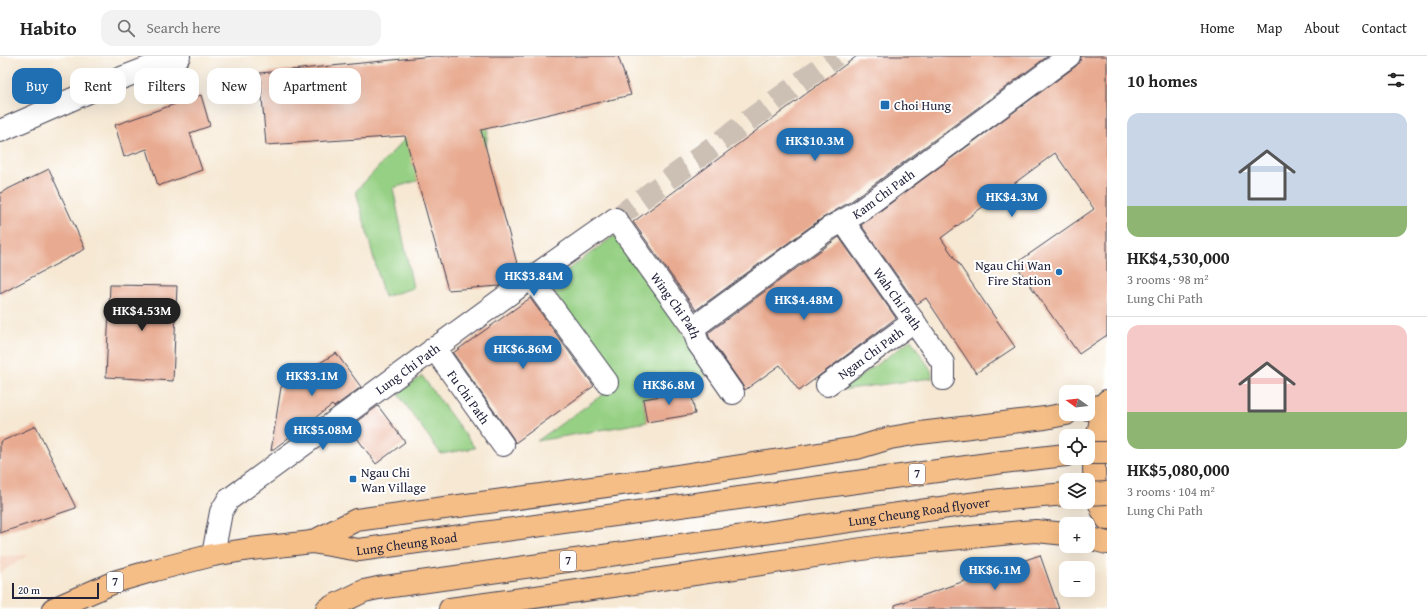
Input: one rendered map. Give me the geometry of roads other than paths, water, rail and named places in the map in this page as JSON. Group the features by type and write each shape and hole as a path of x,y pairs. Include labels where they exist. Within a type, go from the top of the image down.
{"main road":[{"path":"1102,405 1094,458 1094,484 1101,510 1107,519"},
{"path":"312,542 356,520 665,478 857,448 890,438 912,434 1059,415"},
{"path":"1095,453 1107,452"},
{"name":"Lung Cheung Road","path":"53,609 117,581 155,570 251,548 312,542 359,550 1003,462 1059,456"},
{"path":"1095,494 1107,494"},
{"name":"Lung Cheung Road flyover","path":"327,609 364,591 1009,499 1059,495"},
{"path":"450,609 888,545 1036,531 1059,533"},
{"path":"1095,540 1107,543"}],"street":[{"path":"0,131 116,80 179,56"},
{"name":"Kam Chi Path","path":"693,328 828,229 857,213 1070,56"},
{"name":"Lung Chi Path","path":"213,556 221,512 228,500 434,348 615,219"},
{"name":"Wing Chi Path","path":"615,219 693,328 698,344 734,393"},
{"name":"Wah Chi Path","path":"843,222 943,363 943,380"},
{"path":"531,278 607,382"},
{"name":"Ngan Chi Path","path":"827,385 914,321"},
{"name":"Fu Chi Path","path":"434,348 504,445"}],"tunnel":[{"path":"615,219 836,56"}],"place":[{"name":"Choi Hung","path":"885,105"},
{"name":"Ngau Chi Wan Fire Station","path":"1059,272"},
{"name":"Ngau Chi Wan Village","path":"353,479"}]}
